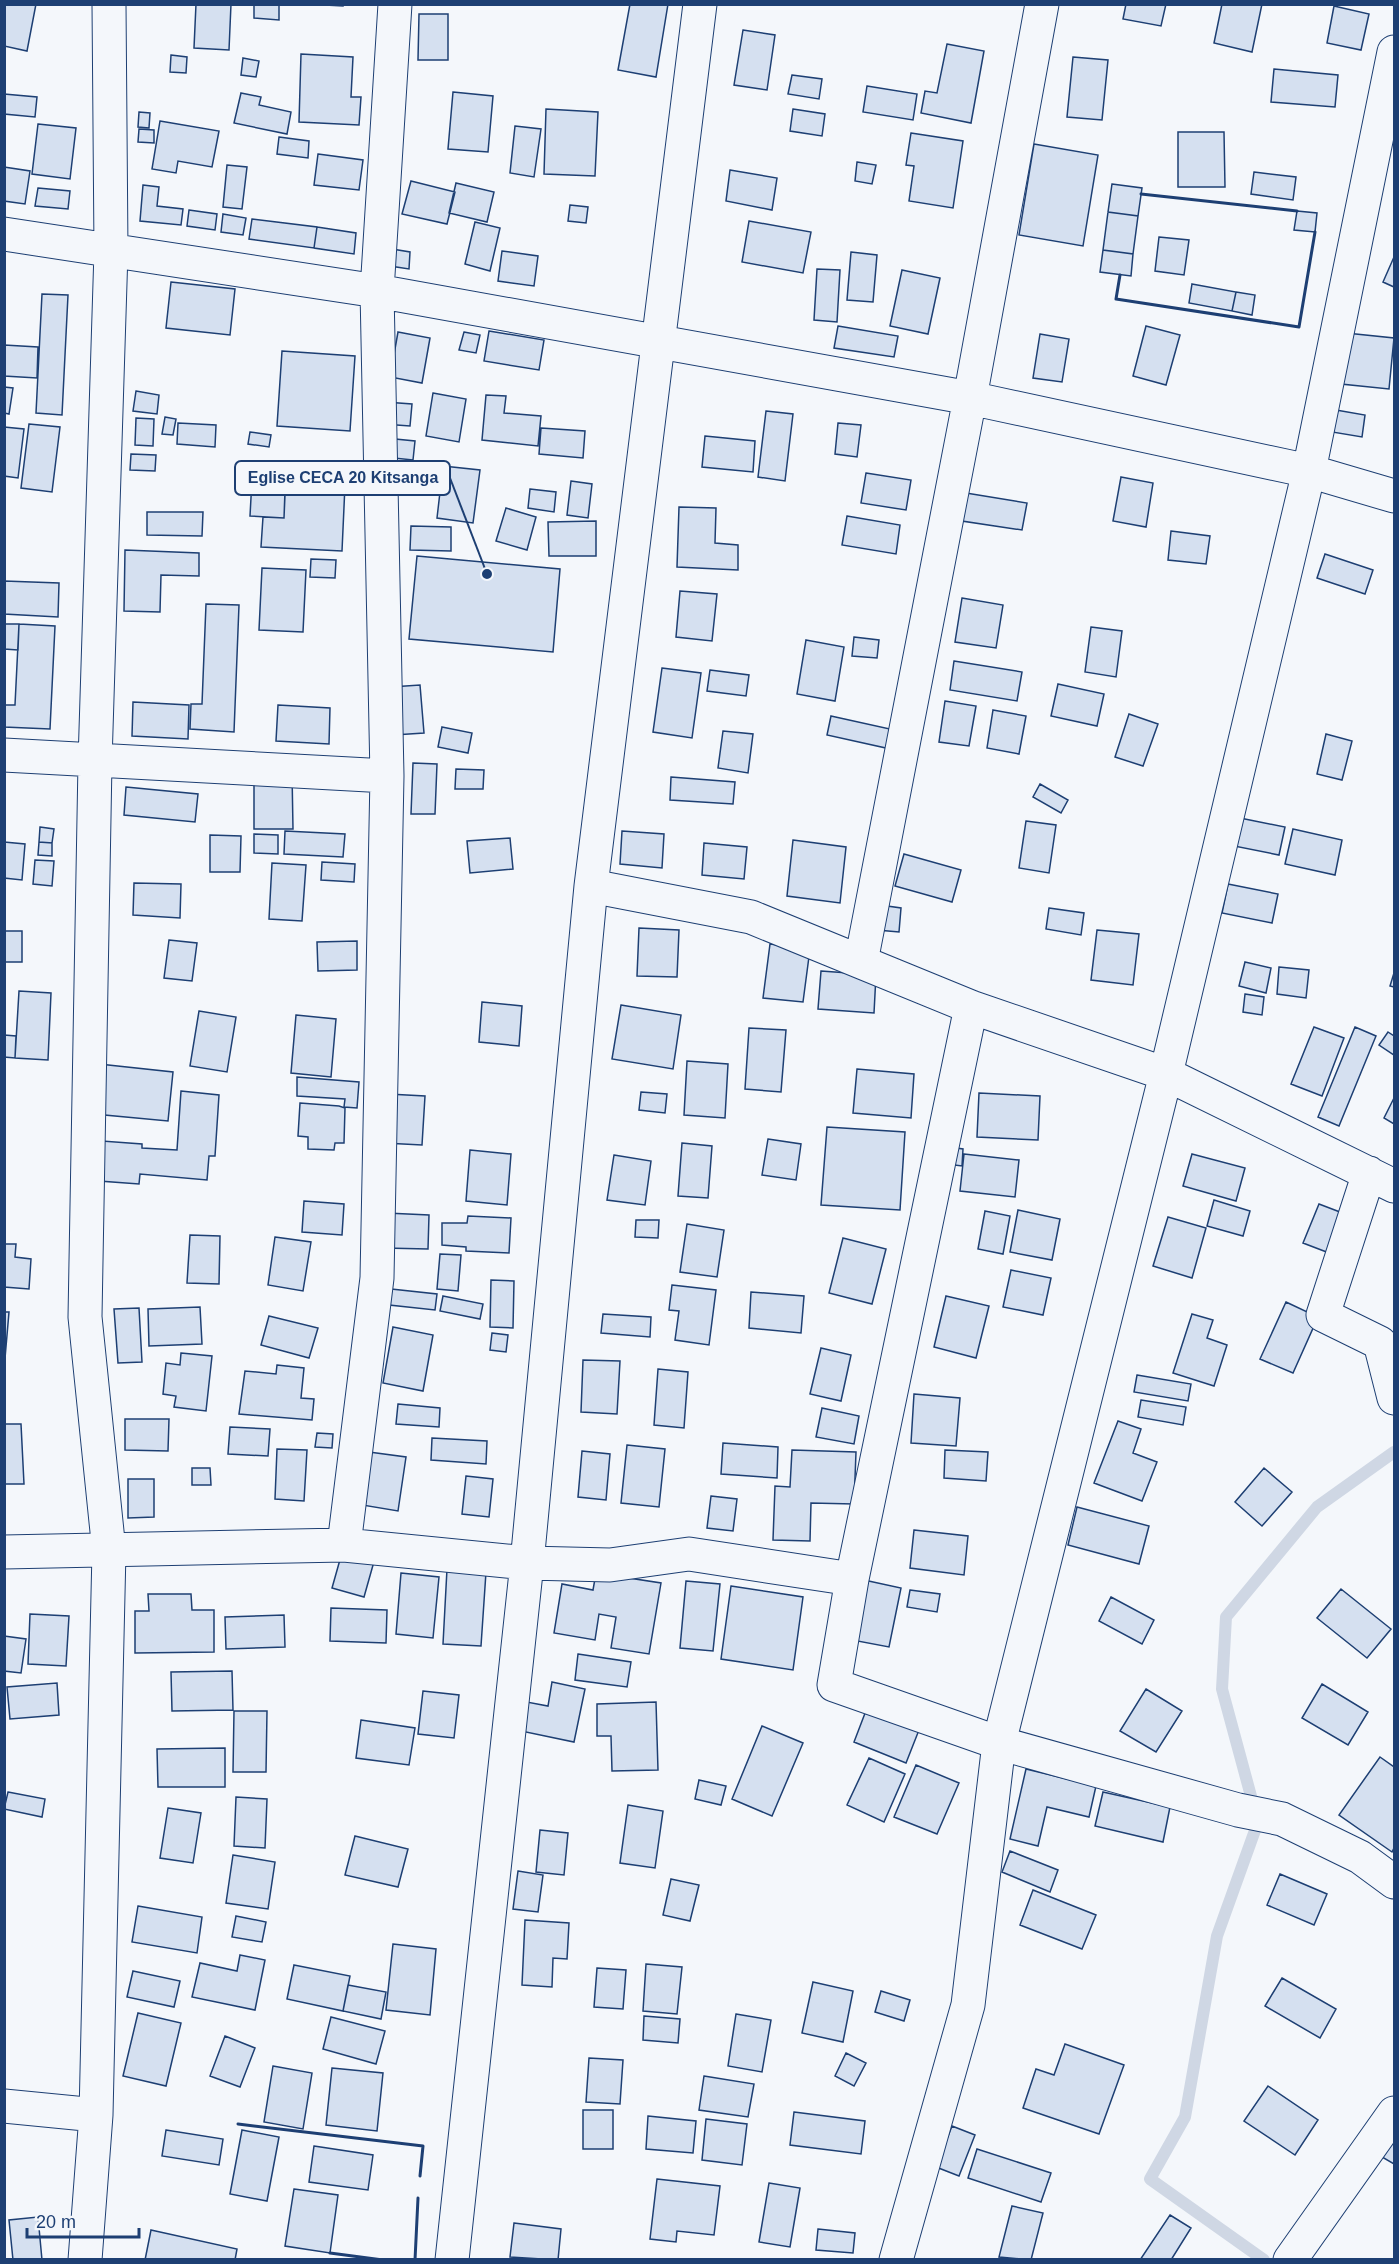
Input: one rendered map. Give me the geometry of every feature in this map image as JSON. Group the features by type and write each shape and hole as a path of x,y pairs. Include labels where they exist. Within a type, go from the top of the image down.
{"street":[{"path":"85,2259 96,2115 109,1551 85,1317 95,762 111,251 109,4"},
{"path":"344,1545 377,1278 387,776 376,291 395,4"},
{"path":"452,2259 527,1563 591,886 700,4"},
{"path":"861,963 970,398 1042,4"},
{"path":"896,2259 968,2006 999,1743 1166,1074 1309,471 1395,52"},
{"path":"4,234 376,291 970,398 1309,471 1395,496"},
{"path":"4,755 95,762 387,776"},
{"path":"591,886 751,917 971,1006 1166,1074 1382,1180 1323,1315 1380,1343 1395,1398"},
{"path":"971,1006 852,1579 834,1685 999,1743 1238,1810 1282,1819 1360,1857 1395,1882"},
{"path":"4,1552 344,1545 527,1563 610,1565 689,1554 852,1579"},
{"path":"4,2106 96,2115"},
{"path":"1290,2259 1395,2113"}],"building":[{"path":"4,4 36,4 27,51 4,46"},
{"path":"196,4 231,4 229,50 194,48"},
{"path":"254,4 279,4 279,20 254,18"},
{"path":"305,4 343,4 343,6"},
{"path":"630,4 668,4 656,77 618,70"},
{"path":"1126,4 1166,4 1161,26 1123,19"},
{"path":"1222,4 1262,4 1252,52 1214,43"},
{"path":"1334,6 1369,14 1361,50 1327,43"},
{"path":"419,14 448,14 448,60 418,60"},
{"path":"743,30 775,35 767,90 734,85"},
{"path":"947,44 984,51 971,123 921,113 925,91 937,93"},
{"path":"301,54 353,57 351,97 361,97 359,125 299,122"},
{"path":"171,55 187,57 186,73 170,72"},
{"path":"1073,57 1108,60 1102,120 1067,117"},
{"path":"243,58 259,61 256,77 241,75"},
{"path":"1274,69 1338,75 1335,107 1271,102"},
{"path":"792,75 822,79 819,99 788,94"},
{"path":"867,86 917,94 913,120 863,112"},
{"path":"453,92 493,96 488,152 448,149"},
{"path":"241,93 261,97 259,105 291,112 287,134 234,123"},
{"path":"4,94 37,97 35,117 4,114"},
{"path":"546,109 598,112 595,176 544,174"},
{"path":"793,109 825,114 822,136 790,131"},
{"path":"139,112 150,113 149,128 138,127"},
{"path":"160,121 219,131 212,167 178,161 176,173 152,169"},
{"path":"38,124 76,128 70,179 32,174"},
{"path":"515,126 541,129 534,177 510,173"},
{"path":"139,129 154,130 154,143 138,142"},
{"path":"1178,132 1224,132 1225,187 1178,187"},
{"path":"911,133 963,141 953,208 909,201 914,166 906,165"},
{"path":"279,137 309,141 308,158 277,154"},
{"path":"1034,144 1098,155 1083,246 1019,235"},
{"path":"318,154 363,160 359,190 314,185"},
{"path":"857,162 876,165 872,184 855,181"},
{"path":"227,165 247,167 242,209 223,207"},
{"path":"4,167 30,171 25,204 4,201"},
{"path":"730,170 777,178 772,210 726,201"},
{"path":"1254,172 1296,177 1293,200 1251,194"},
{"path":"411,181 455,192 447,224 402,214"},
{"path":"456,183 494,192 487,222 449,213"},
{"path":"1112,184 1142,188 1138,216 1108,212"},
{"path":"143,185 159,187 157,206 183,209 181,225 140,221"},
{"path":"38,188 70,191 68,209 35,206"},
{"path":"570,205 588,207 586,223 568,221"},
{"path":"189,210 217,214 215,230 187,226"},
{"path":"1297,211 1317,213 1315,232 1294,230"},
{"path":"1108,212 1138,216 1133,254 1103,250"},
{"path":"223,214 246,218 243,235 221,232"},
{"path":"252,219 317,227 314,248 249,239"},
{"path":"749,221 811,232 803,273 742,262"},
{"path":"475,222 500,228 490,271 465,264"},
{"path":"317,227 356,233 354,254 314,248"},
{"path":"1159,237 1189,240 1184,275 1155,271"},
{"path":"392,249 410,252 409,269 390,266"},
{"path":"1103,250 1133,254 1131,276 1100,272"},
{"path":"502,251 538,256 534,286 498,281"},
{"path":"851,252 877,255 873,302 847,300"},
{"path":"1394,257 1394,287 1383,282"},
{"path":"817,269 840,270 837,322 814,320"},
{"path":"902,270 940,278 928,334 890,326"},
{"path":"171,282 235,289 230,335 166,328"},
{"path":"1192,284 1236,292 1232,311 1189,303"},
{"path":"1236,292 1255,295 1252,315 1232,311"},
{"path":"42,294 68,295 62,415 36,413"},
{"path":"838,326 898,336 894,357 834,348"},
{"path":"1146,326 1180,335 1166,385 1133,376"},
{"path":"489,331 544,340 539,370 484,361"},
{"path":"398,332 430,338 422,383 390,377"},
{"path":"464,332 480,335 476,353 459,350"},
{"path":"1346,333 1394,338 1389,389 1341,384"},
{"path":"1040,334 1069,339 1062,382 1033,378"},
{"path":"4,345 38,347 37,378 4,376"},
{"path":"282,351 355,356 350,431 277,426"},
{"path":"4,387 13,388 9,414 4,413"},
{"path":"136,391 159,395 157,414 133,411"},
{"path":"433,393 466,399 459,442 426,436"},
{"path":"486,395 506,396 504,413 541,416 538,446 482,440"},
{"path":"385,402 412,404 410,426 383,424"},
{"path":"1336,410 1365,415 1362,437 1332,432"},
{"path":"766,411 793,414 785,481 758,477"},
{"path":"165,417 176,419 173,435 162,434"},
{"path":"136,418 154,419 153,446 135,445"},
{"path":"178,423 216,425 215,447 177,444"},
{"path":"838,423 861,425 857,457 835,454"},
{"path":"29,424 60,427 52,492 21,488"},
{"path":"4,427 24,429 18,478 4,476"},
{"path":"541,428 585,431 583,458 539,454"},
{"path":"250,432 271,435 269,447 248,444"},
{"path":"705,436 755,441 753,472 702,467"},
{"path":"385,438 415,441 413,460 384,457"},
{"path":"131,454 156,455 155,471 130,470"},
{"path":"253,461 286,463 284,518 250,516"},
{"path":"443,466 480,470 473,523 437,518"},
{"path":"286,471 324,473 324,484 345,485 342,551 261,547 263,517 284,518"},
{"path":"866,473 911,480 906,510 861,503"},
{"path":"1121,477 1153,483 1146,527 1113,521"},
{"path":"571,481 592,484 588,518 567,515"},
{"path":"530,489 556,492 554,512 528,508"},
{"path":"966,493 1027,503 1022,530 962,521"},
{"path":"679,507 716,508 715,543 738,545 738,570 677,567"},
{"path":"506,508 536,517 527,550 496,541"},
{"path":"147,512 203,512 202,536 147,535"},
{"path":"847,516 900,525 896,554 842,545"},
{"path":"596,521 596,556 549,556 548,522"},
{"path":"411,526 451,527 451,551 410,550"},
{"path":"1171,531 1210,536 1206,564 1168,560"},
{"path":"125,550 199,553 199,576 161,575 160,612 124,611"},
{"path":"1325,554 1373,570 1365,594 1317,578"},
{"path":"417,556 560,569 553,652 409,639"},
{"path":"311,559 336,560 335,578 310,577"},
{"path":"262,568 306,570 303,632 259,630"},
{"path":"4,581 59,583 58,617 4,614"},
{"path":"680,591 717,594 712,641 676,637"},
{"path":"962,598 1003,605 996,648 955,642"},
{"path":"206,604 239,605 234,732 190,729 191,704 202,704"},
{"path":"4,624 19,624 18,650 4,649"},
{"path":"19,624 55,626 50,729 4,727 4,705 15,705"},
{"path":"1091,627 1122,631 1116,677 1085,672"},
{"path":"854,637 879,640 877,658 852,656"},
{"path":"806,640 844,647 835,701 797,694"},
{"path":"954,661 1022,672 1017,701 950,690"},
{"path":"662,668 701,673 692,738 653,732"},
{"path":"710,670 749,675 746,696 707,691"},
{"path":"1058,684 1104,694 1097,726 1051,716"},
{"path":"420,685 424,733 394,735 391,687"},
{"path":"945,701 976,706 969,746 939,742"},
{"path":"133,702 189,705 188,739 132,736"},
{"path":"278,705 330,708 329,744 276,741"},
{"path":"993,710 1026,716 1019,754 987,748"},
{"path":"1129,714 1158,724 1143,766 1115,757"},
{"path":"831,716 899,731 895,750 827,735"},
{"path":"442,727 472,733 468,753 438,747"},
{"path":"723,731 753,734 748,773 718,768"},
{"path":"1326,734 1352,741 1342,780 1317,774"},
{"path":"413,763 437,764 435,814 411,814"},
{"path":"456,769 484,770 483,789 455,789"},
{"path":"254,772 292,772 293,829 254,829"},
{"path":"671,777 735,782 733,804 670,800"},
{"path":"1040,784 1068,800 1061,813 1033,797"},
{"path":"126,787 198,794 195,822 124,815"},
{"path":"1240,818 1285,827 1279,855 1234,846"},
{"path":"1026,821 1056,825 1049,873 1019,868"},
{"path":"40,827 54,829 52,843 39,842"},
{"path":"1293,829 1342,840 1335,875 1285,864"},
{"path":"285,831 345,834 343,857 284,854"},
{"path":"622,831 664,834 662,868 620,864"},
{"path":"254,834 278,835 278,854 254,853"},
{"path":"210,835 241,836 240,872 210,872"},
{"path":"510,838 513,869 470,873 467,841"},
{"path":"793,840 846,847 840,903 787,896"},
{"path":"4,842 25,844 22,880 4,878"},
{"path":"39,842 52,843 52,856 38,855"},
{"path":"704,843 747,847 744,879 702,875"},
{"path":"904,854 961,870 952,902 895,886"},
{"path":"35,860 54,861 52,886 33,884"},
{"path":"322,862 355,864 354,882 321,880"},
{"path":"272,863 306,865 302,921 269,919"},
{"path":"134,883 181,884 180,918 133,915"},
{"path":"1228,884 1278,894 1272,923 1222,913"},
{"path":"880,905 901,908 899,932 877,930"},
{"path":"1049,908 1084,913 1081,935 1046,929"},
{"path":"639,928 679,930 677,977 637,976"},
{"path":"1097,930 1139,934 1133,985 1091,980"},
{"path":"4,931 22,931 22,962 4,962"},
{"path":"169,940 197,943 192,981 164,978"},
{"path":"357,941 357,970 318,971 317,942"},
{"path":"770,944 810,949 803,1002 763,998"},
{"path":"1245,962 1271,968 1266,993 1239,986"},
{"path":"1279,967 1309,970 1306,998 1277,994"},
{"path":"821,971 876,975 874,1013 818,1009"},
{"path":"1394,973 1394,987 1390,986"},
{"path":"19,991 51,993 48,1060 15,1058"},
{"path":"1245,994 1264,997 1262,1015 1243,1012"},
{"path":"482,1002 522,1006 519,1046 479,1042"},
{"path":"621,1005 681,1015 673,1069 612,1059"},
{"path":"199,1011 236,1017 227,1072 190,1066"},
{"path":"296,1015 336,1019 331,1077 291,1073"},
{"path":"1314,1027 1344,1038 1322,1096 1291,1084"},
{"path":"1355,1027 1376,1036 1339,1126 1318,1117"},
{"path":"749,1028 786,1030 781,1092 745,1089"},
{"path":"1388,1032 1394,1036 1394,1055 1379,1045"},
{"path":"4,1035 16,1036 15,1058 4,1057"},
{"path":"687,1061 728,1064 725,1118 684,1115"},
{"path":"99,1064 173,1072 168,1121 94,1114"},
{"path":"857,1069 914,1074 911,1118 853,1113"},
{"path":"297,1077 359,1082 357,1108 344,1107 345,1099 297,1096"},
{"path":"181,1091 219,1095 215,1156 209,1156 207,1180 140,1174 139,1184 99,1181 102,1141 142,1144 142,1148 177,1150"},
{"path":"641,1092 667,1094 665,1113 639,1110"},
{"path":"979,1093 1040,1096 1038,1140 977,1137"},
{"path":"388,1094 425,1096 422,1145 384,1143"},
{"path":"1394,1098 1394,1124 1384,1118"},
{"path":"300,1103 345,1108 344,1143 335,1143 334,1150 308,1149 308,1137 298,1136"},
{"path":"827,1127 905,1132 900,1210 821,1205"},
{"path":"768,1139 801,1144 796,1180 762,1175"},
{"path":"682,1143 712,1146 708,1198 678,1196"},
{"path":"949,1147 963,1149 962,1166 947,1164"},
{"path":"470,1150 511,1154 507,1205 466,1201"},
{"path":"964,1154 1019,1160 1015,1197 960,1191"},
{"path":"1192,1154 1245,1168 1236,1201 1183,1186"},
{"path":"614,1155 651,1161 645,1205 607,1200"},
{"path":"1214,1200 1250,1211 1243,1236 1207,1226"},
{"path":"304,1201 344,1204 342,1235 302,1232"},
{"path":"1319,1204 1353,1217 1337,1256 1303,1243"},
{"path":"1018,1210 1060,1219 1052,1260 1010,1252"},
{"path":"985,1211 1010,1216 1003,1254 978,1249"},
{"path":"386,1213 429,1215 428,1249 384,1248"},
{"path":"468,1216 511,1218 509,1253 466,1251 466,1247 442,1245 442,1223 467,1223"},
{"path":"1168,1217 1206,1228 1192,1278 1153,1266"},
{"path":"636,1220 659,1220 658,1238 635,1237"},
{"path":"687,1224 724,1230 717,1277 680,1272"},
{"path":"190,1235 220,1236 219,1284 187,1283"},
{"path":"275,1237 311,1242 303,1291 268,1285"},
{"path":"843,1238 886,1249 872,1304 829,1293"},
{"path":"4,1244 16,1244 15,1257 31,1259 29,1289 4,1287"},
{"path":"440,1254 461,1255 458,1291 437,1289"},
{"path":"1011,1270 1051,1278 1043,1315 1003,1307"},
{"path":"491,1280 514,1281 513,1328 490,1327"},
{"path":"672,1285 716,1290 709,1345 675,1340 679,1311 669,1310"},
{"path":"382,1288 437,1294 435,1310 380,1304"},
{"path":"751,1292 804,1296 801,1333 749,1328"},
{"path":"443,1296 483,1304 480,1319 440,1311"},
{"path":"946,1296 989,1306 976,1358 934,1347"},
{"path":"1286,1302 1318,1317 1293,1373 1260,1359"},
{"path":"200,1307 202,1344 149,1346 148,1309"},
{"path":"139,1308 142,1362 118,1363 114,1309"},
{"path":"4,1312 9,1312 4,1370"},
{"path":"603,1314 651,1317 650,1337 601,1333"},
{"path":"1192,1314 1213,1320 1207,1338 1227,1345 1214,1386 1173,1373"},
{"path":"269,1316 318,1328 309,1358 261,1345"},
{"path":"393,1327 433,1335 423,1391 383,1383"},
{"path":"492,1333 508,1335 506,1352 490,1350"},
{"path":"821,1348 851,1355 841,1401 810,1394"},
{"path":"181,1353 212,1356 206,1411 174,1407 176,1396 163,1394 166,1363 180,1365"},
{"path":"583,1360 620,1361 617,1414 581,1412"},
{"path":"277,1365 304,1368 301,1398 314,1399 312,1420 239,1414 245,1371 276,1374"},
{"path":"658,1369 688,1372 684,1428 654,1425"},
{"path":"1137,1375 1191,1384 1188,1401 1134,1392"},
{"path":"914,1394 960,1398 956,1446 911,1443"},
{"path":"1141,1400 1186,1407 1183,1425 1138,1417"},
{"path":"398,1404 440,1408 439,1427 396,1424"},
{"path":"822,1408 859,1416 854,1444 816,1437"},
{"path":"125,1419 169,1419 168,1451 125,1450"},
{"path":"1118,1421 1141,1429 1133,1453 1157,1462 1142,1501 1094,1483"},
{"path":"4,1424 21,1424 24,1484 4,1484"},
{"path":"230,1427 270,1429 268,1456 228,1454"},
{"path":"317,1433 333,1434 332,1448 315,1447"},
{"path":"432,1438 487,1441 486,1464 431,1460"},
{"path":"723,1443 778,1447 777,1478 721,1474"},
{"path":"627,1445 665,1449 659,1507 621,1503"},
{"path":"277,1449 307,1450 304,1501 275,1499"},
{"path":"792,1450 856,1452 854,1504 811,1503 810,1541 773,1540 775,1486 790,1487"},
{"path":"945,1450 988,1452 986,1481 944,1478"},
{"path":"582,1451 610,1454 606,1500 578,1497"},
{"path":"369,1452 406,1457 398,1511 362,1505"},
{"path":"192,1468 210,1468 211,1485 192,1485"},
{"path":"1264,1468 1292,1492 1262,1526 1235,1502"},
{"path":"466,1476 493,1479 489,1517 462,1514"},
{"path":"128,1479 154,1479 154,1517 128,1518"},
{"path":"711,1496 737,1499 733,1531 707,1528"},
{"path":"1077,1507 1149,1526 1139,1564 1068,1545"},
{"path":"914,1530 968,1536 964,1575 910,1568"},
{"path":"343,1549 375,1558 364,1597 332,1588"},
{"path":"447,1569 486,1572 481,1646 443,1644"},
{"path":"401,1573 439,1577 433,1638 396,1634"},
{"path":"596,1573 661,1583 649,1654 611,1648 616,1617 599,1614 595,1640 554,1633 562,1584 593,1590"},
{"path":"864,1580 901,1588 889,1647 852,1640"},
{"path":"686,1581 720,1584 713,1651 680,1648"},
{"path":"731,1586 803,1597 793,1670 721,1659"},
{"path":"1341,1589 1391,1629 1367,1658 1317,1618"},
{"path":"910,1590 940,1594 937,1612 907,1607"},
{"path":"148,1594 191,1594 192,1610 214,1610 214,1652 135,1653 135,1611 149,1611"},
{"path":"1111,1597 1154,1620 1142,1644 1099,1621"},
{"path":"331,1608 387,1610 386,1643 330,1641"},
{"path":"30,1614 69,1616 66,1666 28,1664"},
{"path":"284,1615 285,1647 226,1649 225,1617"},
{"path":"4,1636 26,1639 21,1673 4,1671"},
{"path":"578,1654 631,1662 627,1687 575,1680"},
{"path":"232,1671 233,1710 172,1711 171,1672"},
{"path":"552,1682 585,1689 574,1742 521,1731 527,1702 548,1706"},
{"path":"57,1683 59,1715 10,1719 7,1687"},
{"path":"1322,1684 1368,1712 1348,1745 1302,1718"},
{"path":"1146,1689 1182,1711 1156,1752 1120,1731"},
{"path":"423,1691 459,1695 454,1738 418,1734"},
{"path":"656,1702 658,1770 612,1771 611,1736 597,1736 597,1704"},
{"path":"867,1708 919,1730 906,1763 854,1742"},
{"path":"234,1711 267,1711 266,1772 233,1772"},
{"path":"361,1720 415,1728 409,1765 356,1758"},
{"path":"762,1726 803,1743 772,1816 732,1799"},
{"path":"225,1748 225,1787 158,1787 157,1749"},
{"path":"1380,1757 1394,1767 1394,1848 1392,1852 1339,1815"},
{"path":"869,1758 905,1774 884,1822 847,1805"},
{"path":"916,1765 959,1783 937,1834 894,1817"},
{"path":"1026,1769 1096,1786 1089,1817 1047,1807 1038,1846 1010,1839"},
{"path":"699,1780 726,1786 721,1805 695,1799"},
{"path":"8,1792 45,1799 42,1817 4,1809"},
{"path":"1103,1792 1170,1807 1163,1842 1095,1826"},
{"path":"236,1797 267,1799 265,1848 234,1846"},
{"path":"628,1805 663,1811 655,1868 620,1863"},
{"path":"168,1808 201,1813 193,1863 160,1858"},
{"path":"540,1830 568,1833 564,1875 536,1872"},
{"path":"355,1836 408,1849 398,1887 345,1875"},
{"path":"1010,1851 1058,1870 1050,1892 1002,1872"},
{"path":"233,1855 275,1862 268,1909 226,1903"},
{"path":"518,1871 543,1875 538,1912 513,1909"},
{"path":"1280,1874 1327,1894 1314,1925 1267,1905"},
{"path":"671,1879 699,1885 690,1921 663,1915"},
{"path":"1033,1890 1096,1915 1082,1949 1020,1925"},
{"path":"138,1906 202,1917 197,1953 132,1942"},
{"path":"236,1916 266,1922 262,1942 232,1937"},
{"path":"525,1920 569,1923 567,1959 553,1958 552,1987 522,1985"},
{"path":"393,1944 436,1949 430,2015 386,2010"},
{"path":"240,1955 265,1960 255,2010 192,1997 200,1963 237,1971"},
{"path":"646,1964 682,1967 677,2014 643,2011"},
{"path":"294,1965 350,1976 343,2011 287,1999"},
{"path":"597,1968 626,1970 623,2009 594,2007"},
{"path":"133,1971 180,1981 174,2007 127,1997"},
{"path":"1282,1978 1336,2009 1320,2038 1265,2006"},
{"path":"813,1982 853,1991 843,2042 802,2033"},
{"path":"348,1985 386,1992 381,2019 343,2011"},
{"path":"881,1991 910,2000 904,2021 875,2012"},
{"path":"138,2013 181,2023 166,2086 123,2076"},
{"path":"736,2014 771,2020 762,2072 728,2066"},
{"path":"644,2016 680,2019 678,2043 643,2040"},
{"path":"331,2017 385,2031 376,2064 323,2049"},
{"path":"225,2036 255,2048 240,2087 210,2076"},
{"path":"1065,2044 1124,2065 1099,2134 1023,2108 1036,2069 1054,2075"},
{"path":"846,2053 866,2063 854,2086 835,2076"},
{"path":"589,2058 623,2060 620,2104 586,2102"},
{"path":"273,2066 312,2073 303,2129 264,2122"},
{"path":"332,2068 383,2073 377,2131 326,2125"},
{"path":"704,2076 754,2084 748,2117 699,2110"},
{"path":"1268,2086 1318,2120 1295,2155 1244,2121"},
{"path":"583,2110 613,2110 613,2149 583,2149"},
{"path":"794,2112 865,2121 861,2154 790,2145"},
{"path":"648,2116 696,2121 693,2153 646,2149"},
{"path":"706,2119 747,2124 742,2165 702,2160"},
{"path":"952,2126 975,2135 959,2176 936,2167"},
{"path":"166,2130 223,2139 219,2165 162,2156"},
{"path":"242,2130 279,2137 267,2201 230,2194"},
{"path":"1394,2137 1394,2164 1382,2157"},
{"path":"314,2146 373,2155 368,2190 309,2182"},
{"path":"977,2149 1051,2173 1041,2202 968,2178"},
{"path":"657,2179 720,2186 714,2235 677,2231 676,2242 650,2239"},
{"path":"769,2183 800,2188 790,2247 759,2242"},
{"path":"294,2189 338,2195 330,2253 285,2246"},
{"path":"1012,2206 1043,2213 1031,2260 999,2257"},
{"path":"1170,2215 1191,2228 1171,2260 1140,2260"},
{"path":"38,2217 42,2260 13,2260 9,2220"},
{"path":"514,2223 561,2229 558,2260 510,2257"},
{"path":"818,2229 855,2233 853,2253 816,2250"},
{"path":"151,2230 237,2249 235,2260 145,2260"}],"waterway":[{"path":"1264,2260 1150,2179 1185,2117 1217,1936 1258,1822 1222,1689 1226,1617 1317,1507 1394,1452"}],"wall":[{"path":"1141,194 1297,211"},
{"path":"1120,275 1116,299 1299,327 1315,232"},
{"path":"238,2124 423,2146 420,2176"},
{"path":"415,2260 418,2198"},
{"path":"330,2253 383,2260"}],"place":[{"name":"Eglise CECA 20 Kitsanga","path":"487,574"}]}
